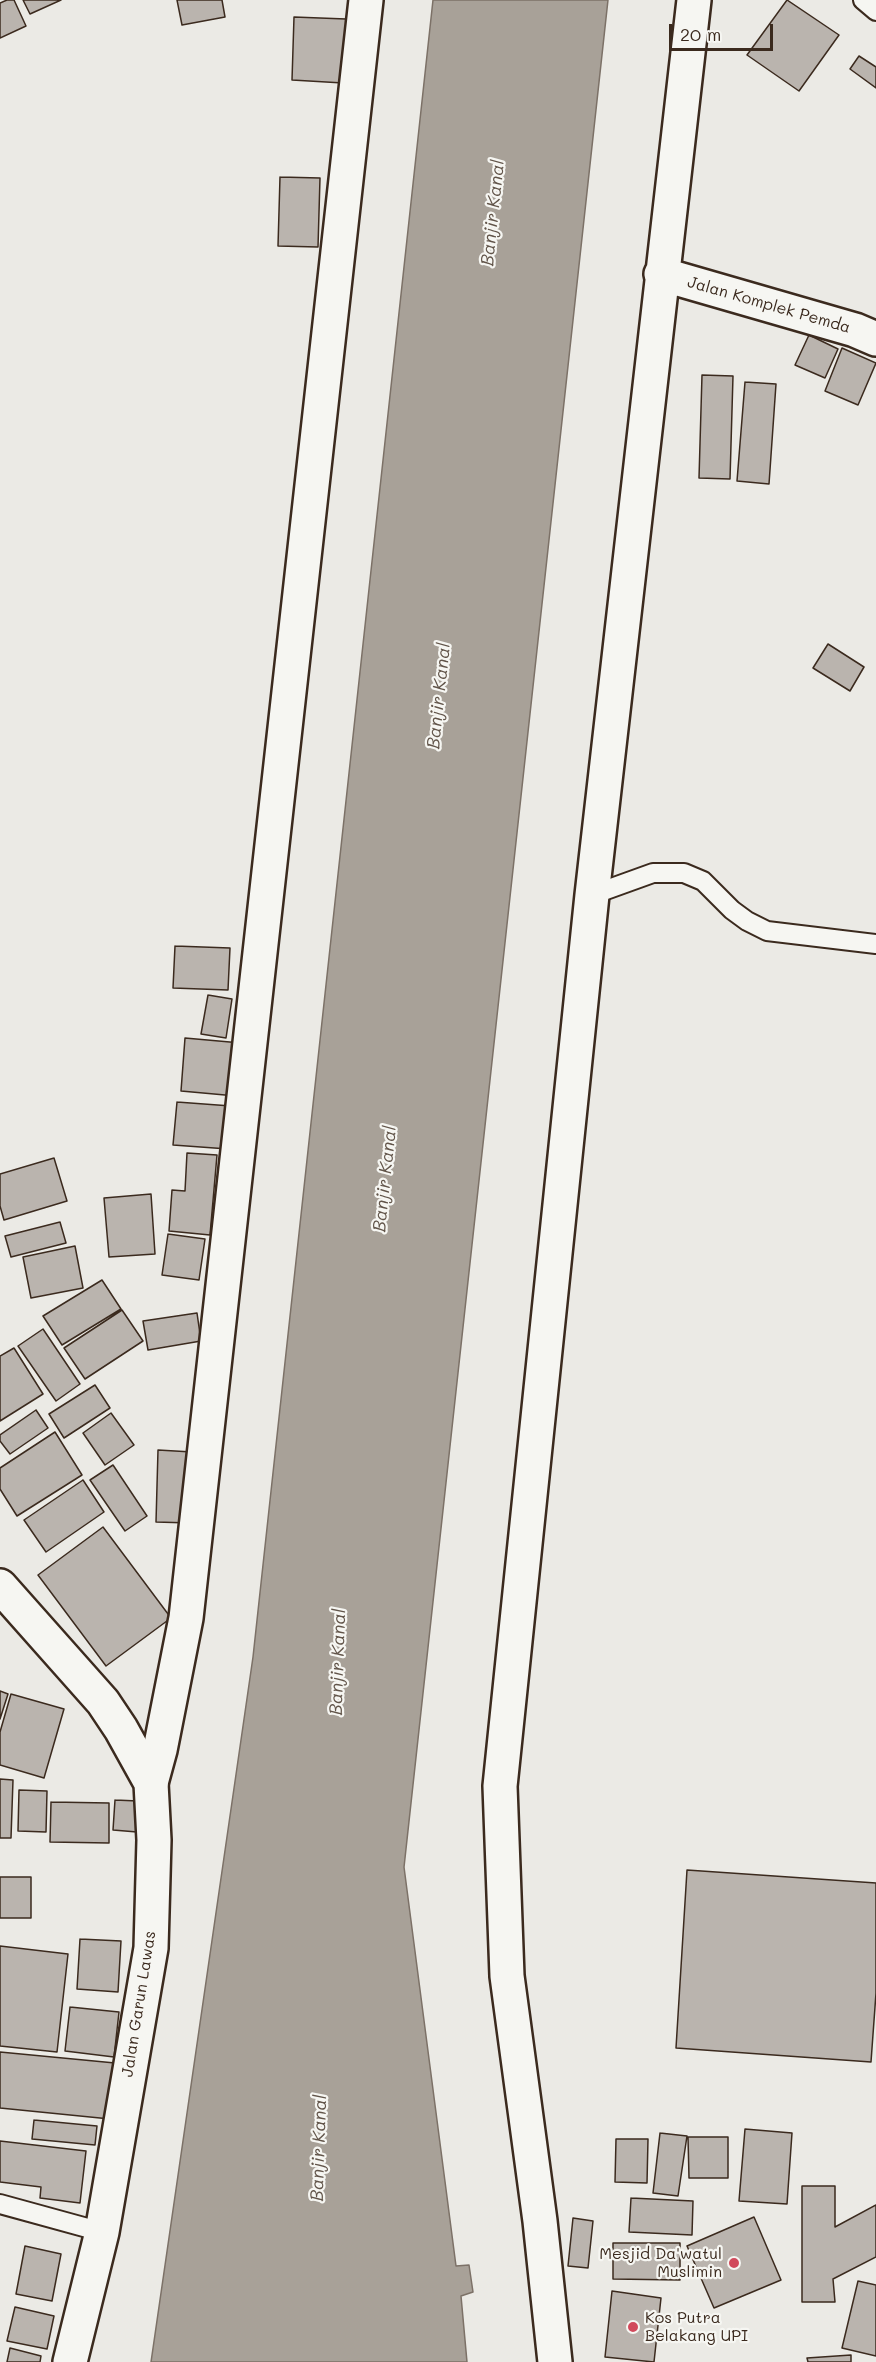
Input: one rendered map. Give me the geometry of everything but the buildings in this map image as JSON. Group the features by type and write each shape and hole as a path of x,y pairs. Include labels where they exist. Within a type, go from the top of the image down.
{"street":[{"path":"151,1783 160,1750 186,1618 366,0"},
{"path":"555,2362 540,2221 507,1976 500,1786 592,895 661,274 696,4"},
{"name":"Jalan Komplek Pemda","path":"661,274 855,330 876,339"},
{"name":"Jalan Garun Lawas","path":"0,1586 103,1702 151,1783 154,1840 151,1948 102,2232 70,2362"}],"lane":[{"path":"863,0 876,11"},
{"path":"592,895 653,873 684,873 703,881 732,910 766,931 876,944"},
{"path":"0,2204 102,2232"}],"water":[{"name":"Banjir Kanal","path":"433,0 608,0 404,1867 456,2266 469,2265 473,2292 461,2296 467,2362 151,2362 253,1657"}],"place":[{"name":"Mesjid Da'watul Muslimin","path":"734,2263"},
{"name":"Kos Putra Belakang UPI","path":"633,2327"}]}
